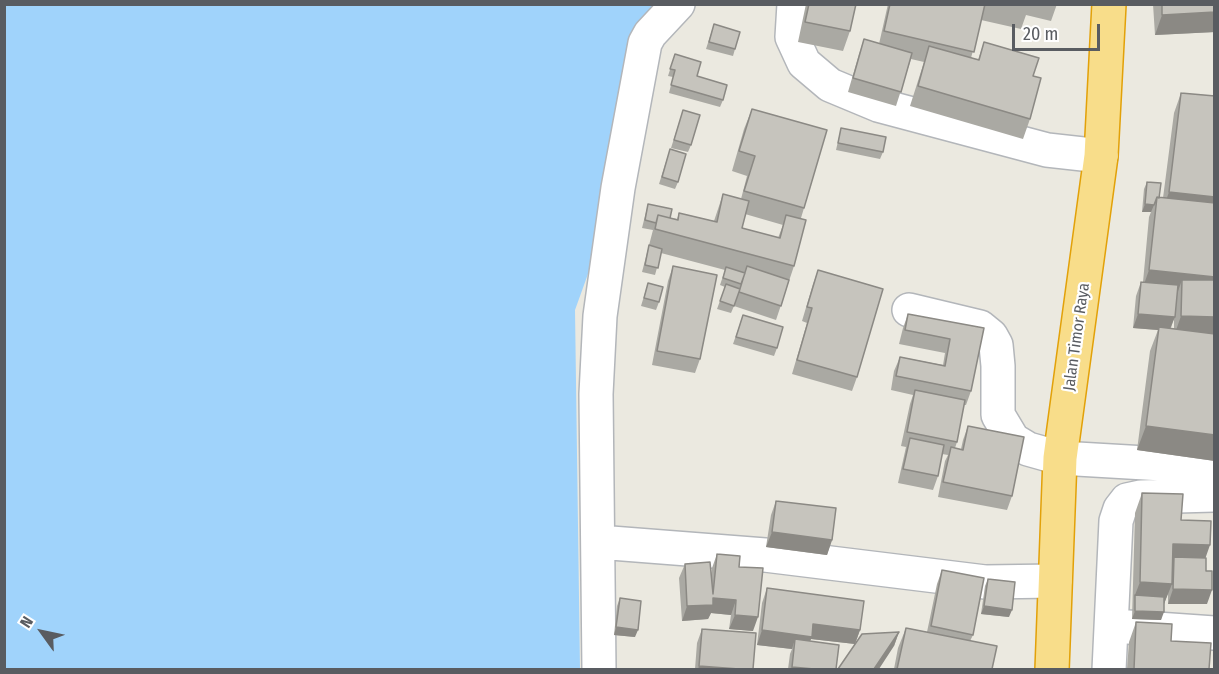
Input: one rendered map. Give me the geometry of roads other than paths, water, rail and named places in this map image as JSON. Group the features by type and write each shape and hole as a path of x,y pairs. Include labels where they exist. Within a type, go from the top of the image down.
{"highway":[{"name":"Jalan Timor Raya","path":"1052,669 1060,458 1101,156 1109,4"}],"street":[{"path":"599,669 596,394 600,316 618,188 645,43 650,34 678,4"},
{"path":"794,4 792,37 804,63 830,85 878,105 1047,150 1101,156"},
{"path":"909,310 980,327 991,336 996,345 998,366 998,415 1013,440 1028,449 1060,458 1215,467"},
{"path":"1109,669 1116,521 1127,500 1141,496 1215,495"},
{"path":"598,542 765,555 986,582 1055,581"},
{"path":"1111,626 1215,633"}],"water":[{"path":"4,5 657,5 606,224 575,310 580,669 5,669"}]}
